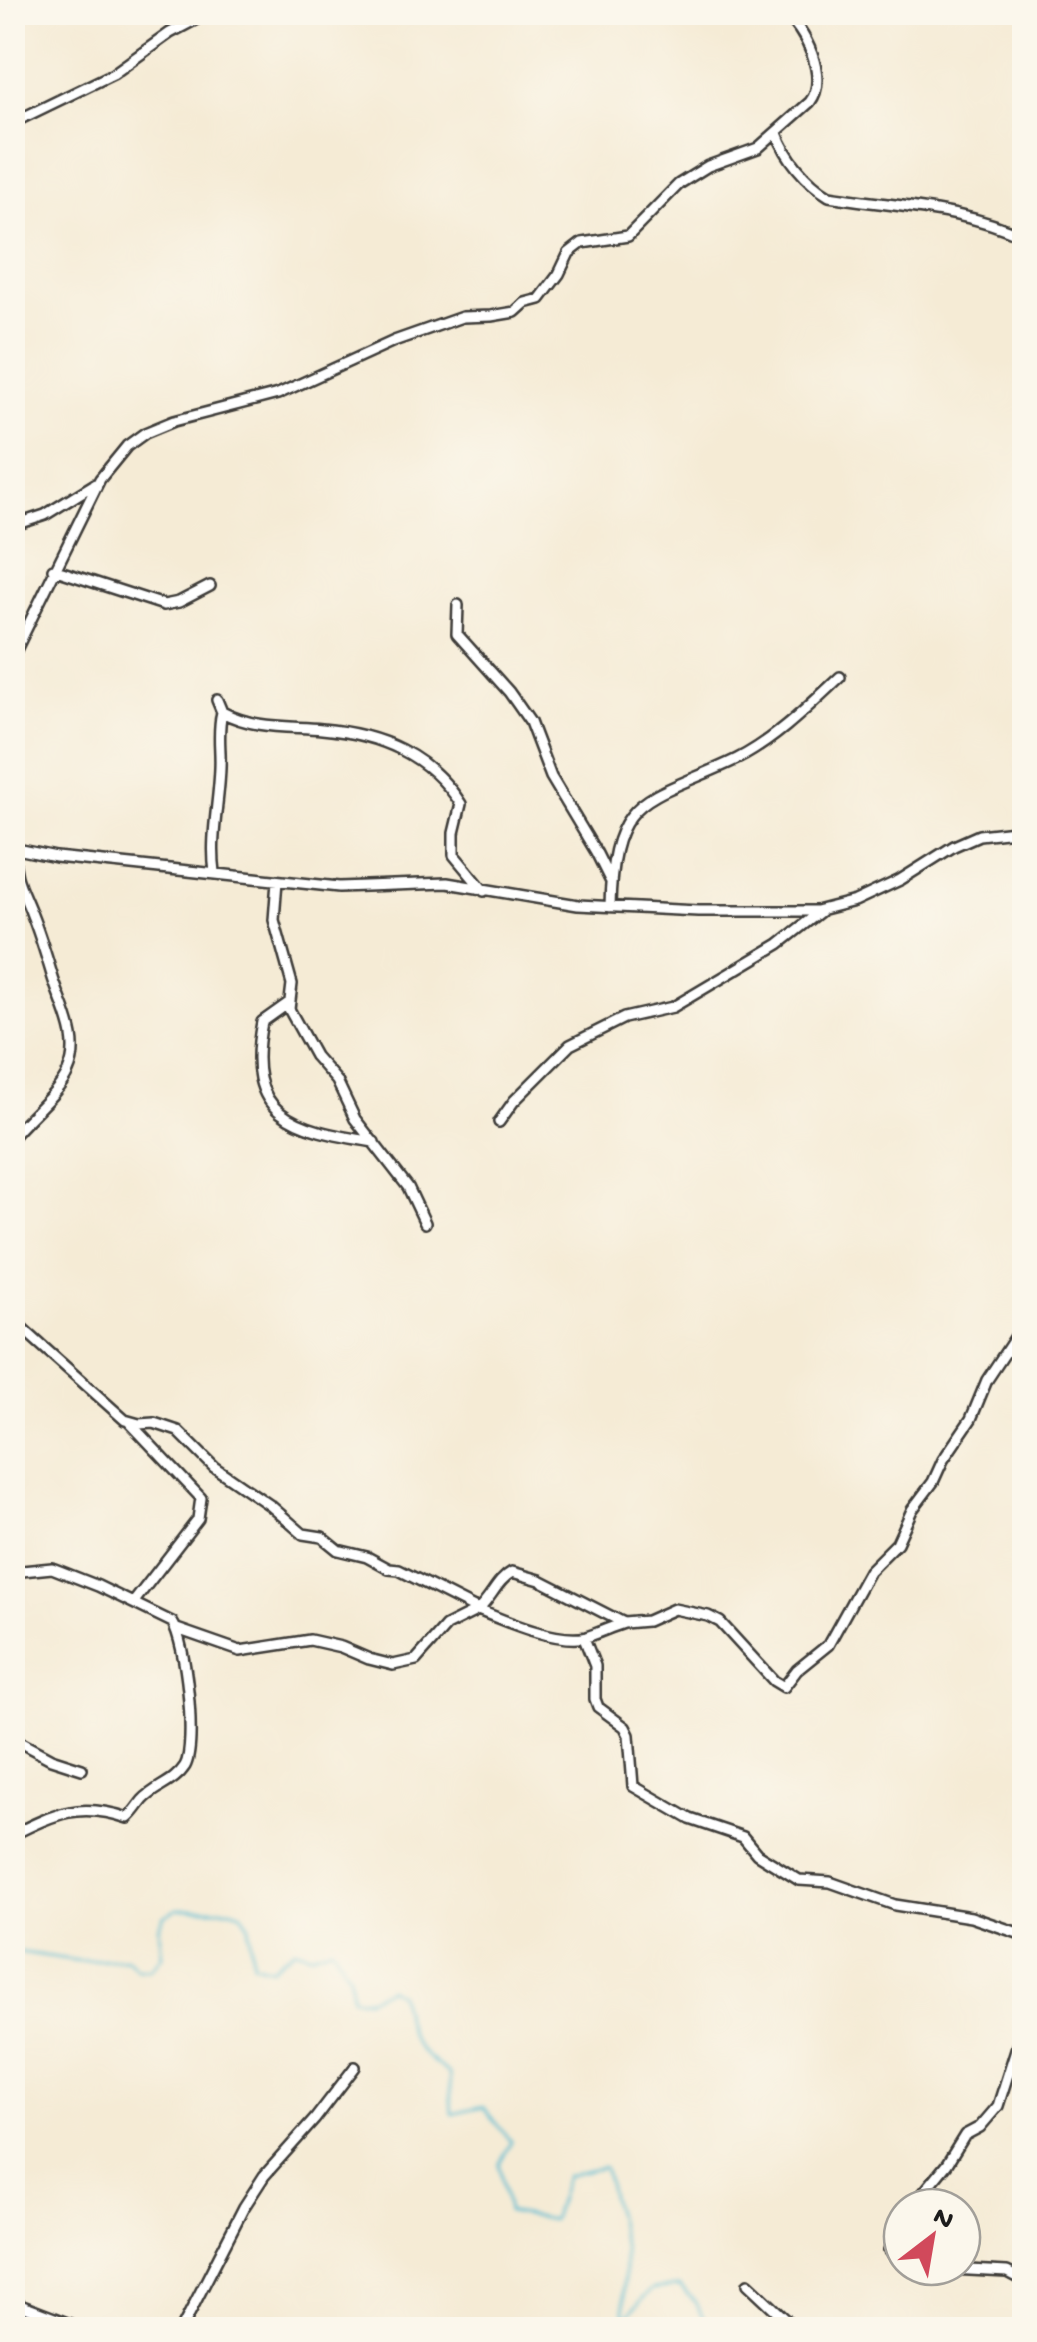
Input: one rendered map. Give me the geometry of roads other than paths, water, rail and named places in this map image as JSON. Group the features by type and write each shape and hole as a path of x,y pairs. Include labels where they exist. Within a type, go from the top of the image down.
{"street":[{"path":"12,122 102,80 210,12"},
{"path":"12,658 97,483 127,446 157,426 278,394 394,341 462,317 515,312 540,298 569,253 582,243 628,236 691,175 758,148 810,102 817,84 802,32 784,12"},
{"path":"777,133 792,162 818,190 829,196 948,214 999,226 1024,237"},
{"path":"12,526 46,515 97,483"},
{"path":"54,569 164,605 210,586"},
{"path":"458,605 457,634 530,722 551,777 610,882"},
{"path":"610,906 612,856 629,817 660,791 752,749 804,712 840,677"},
{"path":"215,872 212,853 222,712 218,700"},
{"path":"222,712 242,723 351,734 403,749 432,767 461,804 454,832 454,855 484,891"},
{"path":"12,1138 58,1088 68,1073 73,1054 65,1008 37,927 16,881 14,848 56,857 339,887 447,883 578,905 698,911 824,910 855,901 900,880 979,835 1024,830"},
{"path":"277,881 274,920 292,984 289,1009 315,1056 337,1081 355,1120 408,1187 425,1223"},
{"path":"499,1122 514,1101 570,1045 624,1018 673,1007 779,944 824,910"},
{"path":"290,1002 262,1022 258,1040 259,1087 272,1105 296,1122 374,1142"},
{"path":"12,1319 128,1421 201,1498 198,1519 133,1603"},
{"path":"128,1421 154,1423 178,1432 214,1467 271,1506 303,1534 322,1537 338,1550 367,1557 389,1570 399,1570 478,1610 547,1634 584,1638 624,1623 647,1621 674,1609 708,1616 720,1622 784,1687 797,1670 828,1645 868,1571 897,1543 912,1510 972,1419 987,1380 1024,1324"},
{"path":"12,1572 52,1568 172,1622 177,1630 191,1734 187,1763 128,1818 92,1808 49,1817 12,1835"},
{"path":"177,1630 240,1651 302,1640 334,1644 394,1665 416,1660 446,1626 491,1599 504,1576 512,1572 540,1580 624,1623"},
{"path":"584,1638 596,1666 598,1708 626,1727 630,1735 633,1786 690,1819 743,1837 757,1854 798,1880 830,1882 895,1905 971,1917 1024,1936"},
{"path":"12,1738 52,1759 82,1769"},
{"path":"928,2187 965,2135 980,2127 998,2106 1024,2024"},
{"path":"181,2330 264,2176 355,2067"},
{"path":"982,2271 1007,2272 1024,2280"},
{"path":"748,2284 797,2330"},
{"path":"12,2302 86,2330"}],"waterway":[{"path":"12,1951 79,1961 127,1958 136,1968 150,1969 162,1956 159,1928 165,1916 177,1909 241,1912 249,1924 253,1963 272,1968 295,1949 310,1954 332,1947 349,1974 352,1998 368,1999 389,1988 399,1994 413,2041 449,2074 452,2114 483,2107 511,2142 499,2165 508,2212 552,2220 566,2176 604,2167 624,2249 624,2319 652,2289 680,2286 717,2330"}]}
